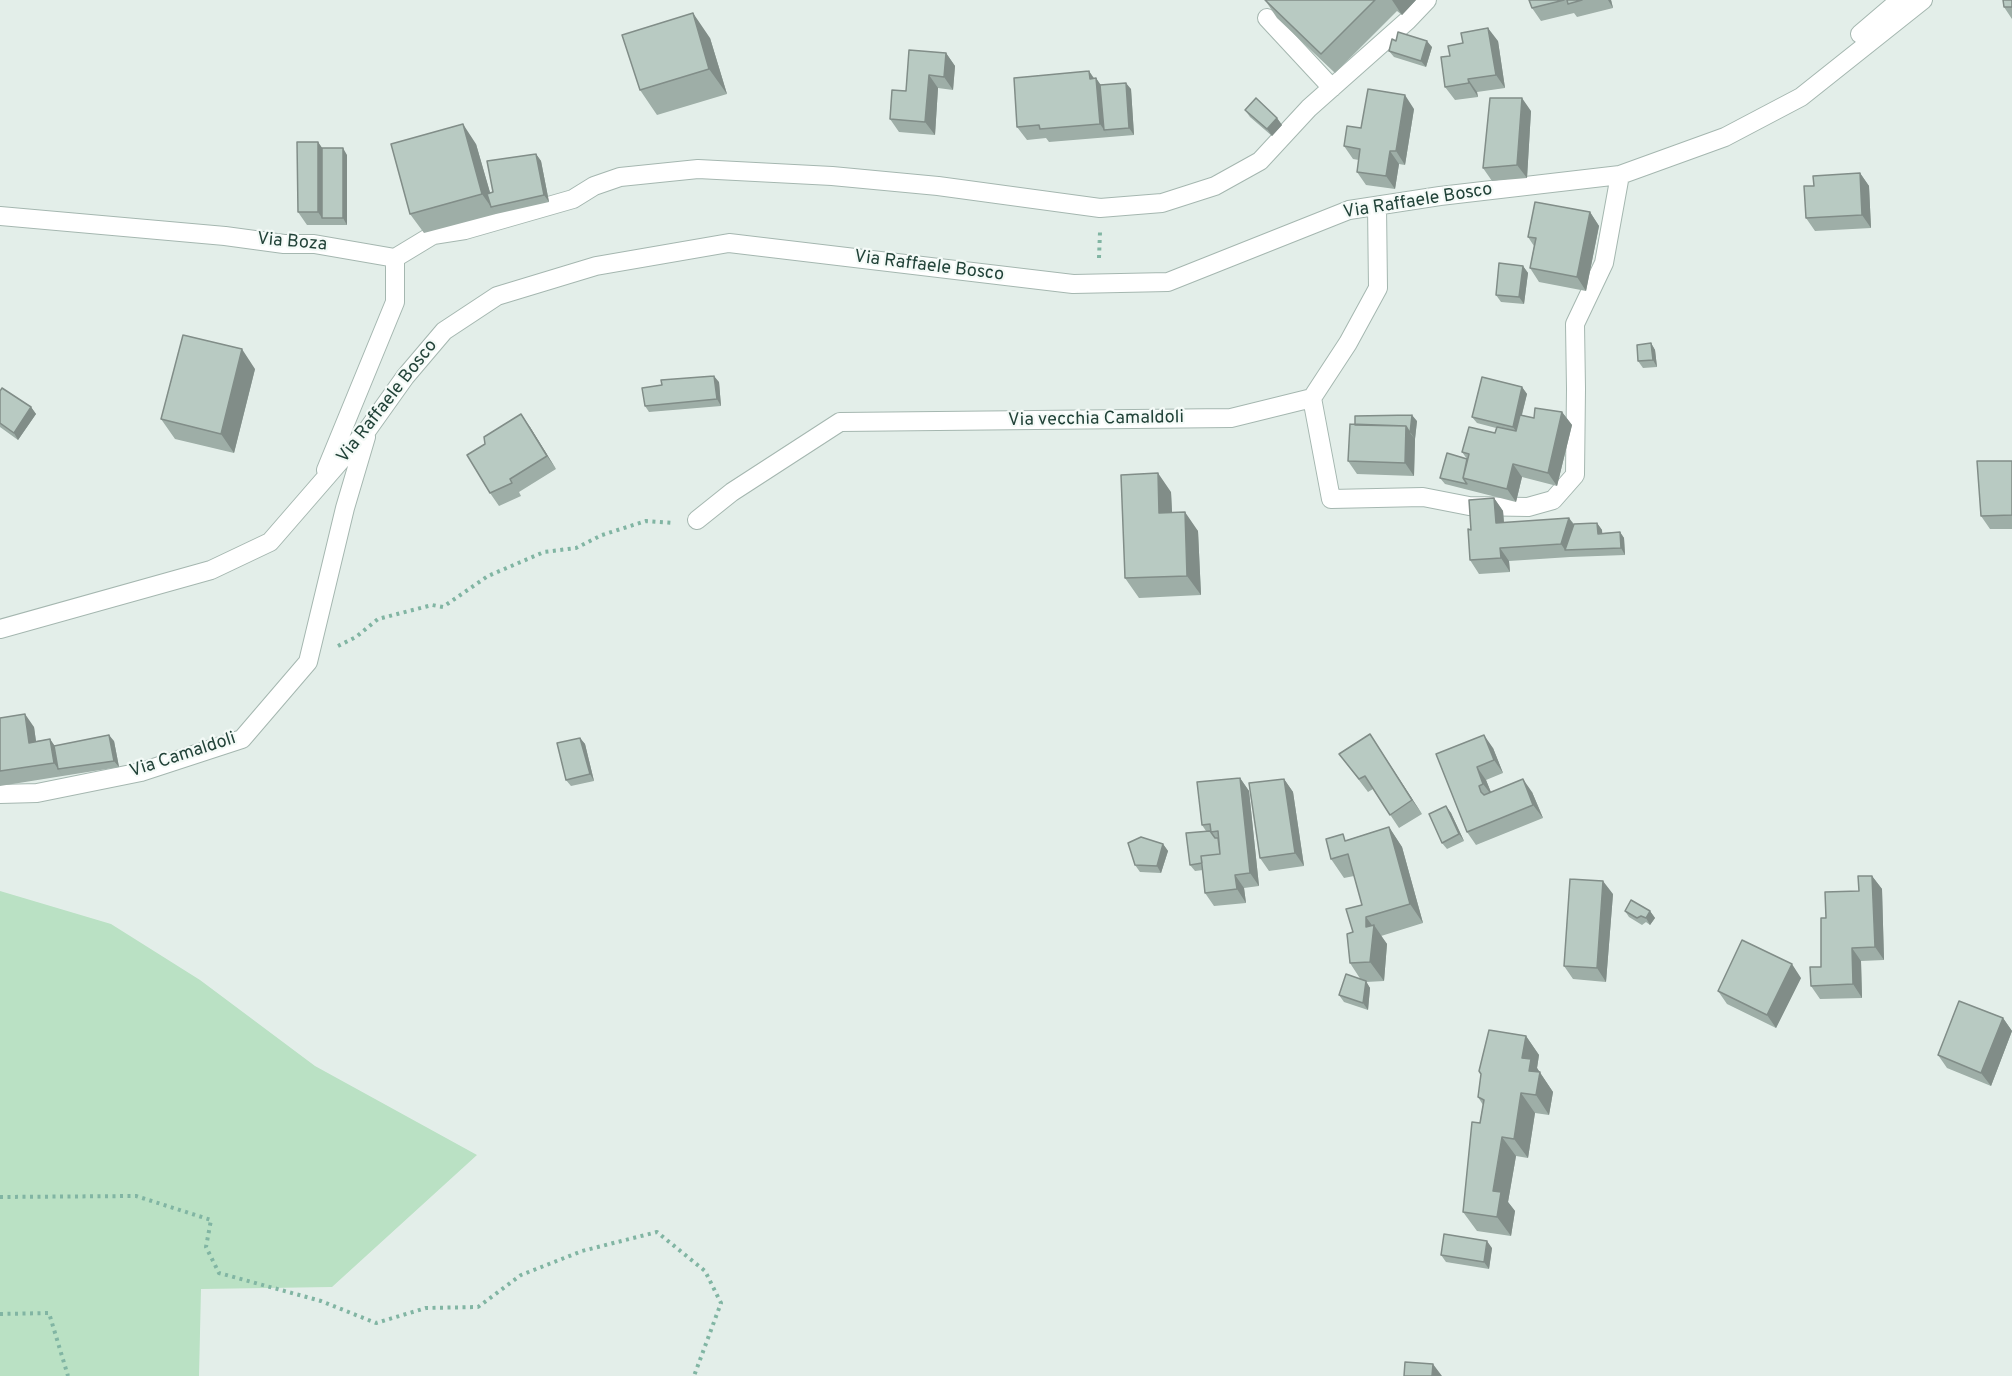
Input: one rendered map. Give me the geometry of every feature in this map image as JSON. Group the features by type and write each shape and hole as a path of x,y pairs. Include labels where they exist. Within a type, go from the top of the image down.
{"street":[{"path":"320,486 395,302 395,258 433,235 465,230 573,199 594,186 620,177 698,169 844,177 938,186 1100,208 1162,203 1215,186 1260,161 1309,108 1407,21 1427,0"},
{"path":"1801,97 1840,50 1900,0"},
{"name":"Via Raffaele Bosco","path":"0,629 211,570 270,542 369,429 405,377 444,331 496,296 596,266 729,243 1073,284 1168,282 1349,210 1440,196 1620,175 1725,137 1801,97 1923,0"},
{"path":"1267,18 1332,88"},
{"path":"1377,206 1378,288 1312,398 1331,499 1423,497 1469,507 1528,507 1553,500 1575,475 1575,324 1604,263 1620,175"},
{"name":"Via Boza","path":"0,216 213,235 284,244 314,244 395,258"},
{"name":"Via vecchia Camaldoli","path":"698,520 732,492 840,422 1231,418 1312,398"},
{"name":"Via Camaldoli","path":"0,794 37,793 141,772 242,739 308,662 345,508 369,429"}],"path":[{"path":"1099,284 1100,208"},
{"path":"304,666 323,660 336,648 356,637 378,619 432,605 443,607 488,576 544,552 576,548 602,535 646,522 669,523 698,520"},
{"path":"0,1197 136,1196 211,1220 206,1247 219,1273 321,1301 376,1323 426,1308 478,1307 521,1275 582,1251 657,1232 705,1271 721,1303 694,1376"},
{"path":"0,1314 49,1313 68,1376"}],"green space":[{"path":"0,891 111,924 200,980 315,1066 477,1155 332,1287 201,1289 199,1376 0,1376"}],"building":[{"path":"1265,0 1375,0 1321,54"},
{"path":"1529,0 1564,0 1532,8"},
{"path":"1567,0 1582,0 1568,4"},
{"path":"2003,0 2012,0 2012,7 2004,7"},
{"path":"693,13 709,69 640,90 622,35"},
{"path":"1488,28 1496,75 1468,79 1469,83 1445,87 1441,57 1450,56 1448,46 1463,43 1461,33"},
{"path":"1398,32 1427,41 1421,61 1389,51 1392,39 1396,41"},
{"path":"909,50 946,53 944,77 929,75 925,122 890,119 892,90 906,91"},
{"path":"1089,71 1090,79 1096,78 1100,124 1040,129 1039,125 1017,127 1014,78"},
{"path":"1126,83 1129,128 1104,130 1100,85"},
{"path":"1368,89 1405,95 1396,151 1390,151 1386,176 1357,172 1360,149 1344,146 1347,126 1361,128"},
{"path":"1256,98 1277,118 1267,129 1245,110"},
{"path":"1490,98 1522,98 1517,165 1483,168"},
{"path":"463,124 482,194 410,214 391,144"},
{"path":"297,142 318,142 318,212 298,212"},
{"path":"322,148 343,148 343,218 322,218"},
{"path":"536,154 544,195 491,207 487,194 493,192 487,161"},
{"path":"1860,173 1862,215 1806,218 1804,186 1814,186 1813,176"},
{"path":"1535,202 1590,212 1577,277 1530,268 1536,238 1528,237"},
{"path":"1499,263 1523,266 1519,297 1496,295"},
{"path":"183,335 242,349 221,434 161,419"},
{"path":"1651,343 1653,360 1638,361 1637,345"},
{"path":"714,376 717,399 645,406 642,388 662,385 661,380"},
{"path":"1482,377 1522,387 1513,427 1472,417"},
{"path":"2,388 31,407 14,433 0,423 0,391"},
{"path":"1535,408 1562,412 1548,473 1513,464 1507,489 1463,478 1469,454 1462,452 1469,427 1495,433 1497,427 1516,431 1520,415 1534,418"},
{"path":"521,414 547,456 510,479 512,483 490,493 467,455 485,444 484,437"},
{"path":"1412,415 1410,433 1406,426 1355,425 1355,416"},
{"path":"1350,424 1406,426 1405,463 1348,461"},
{"path":"1447,453 1467,459 1463,478 1467,484 1440,478"},
{"path":"1977,461 2012,461 2012,515 1981,516"},
{"path":"1158,473 1159,513 1185,512 1187,576 1125,578 1121,475"},
{"path":"1494,498 1496,523 1569,518 1561,544 1500,548 1501,558 1470,560 1469,500"},
{"path":"1597,523 1598,534 1620,532 1621,548 1565,550 1574,524"},
{"path":"25,714 29,743 50,739 54,763 0,771 0,718"},
{"path":"1370,734 1412,800 1390,815 1365,776 1359,779 1339,754"},
{"path":"109,735 114,761 58,769 54,746"},
{"path":"1484,735 1494,760 1477,767 1483,784 1479,786 1481,792 1484,795 1523,779 1533,805 1467,832 1436,754"},
{"path":"580,738 590,774 566,780 557,743"},
{"path":"1240,778 1250,873 1235,875 1237,889 1205,893 1201,856 1220,854 1218,831 1211,832 1210,824 1202,825 1197,782"},
{"path":"1284,779 1295,853 1260,858 1249,783"},
{"path":"1446,806 1459,834 1442,843 1429,814"},
{"path":"1389,827 1410,904 1366,917 1366,927 1374,925 1370,962 1350,963 1347,934 1353,932 1346,909 1362,905 1348,854 1331,859 1326,839 1343,834 1345,841"},
{"path":"1210,831 1215,838 1218,838 1220,854 1201,856 1202,863 1190,865 1186,833"},
{"path":"1141,837 1163,844 1157,866 1135,865 1128,843"},
{"path":"1858,876 1872,876 1875,947 1852,948 1853,984 1811,986 1810,967 1821,967 1821,918 1826,918 1825,892 1859,891"},
{"path":"1570,879 1603,881 1597,968 1564,966"},
{"path":"1631,900 1650,911 1646,918 1641,916 1637,918 1625,911"},
{"path":"1742,940 1792,964 1767,1015 1718,991"},
{"path":"1346,974 1366,981 1363,1003 1339,995"},
{"path":"1959,1001 2003,1018 1981,1073 1938,1055"},
{"path":"1489,1030 1526,1036 1522,1058 1531,1059 1529,1071 1540,1072 1536,1095 1521,1093 1514,1139 1502,1137 1493,1191 1501,1192 1497,1217 1463,1212 1472,1122 1480,1123 1484,1100 1478,1097 1481,1074 1479,1071"},
{"path":"1444,1234 1487,1241 1484,1262 1441,1255"},
{"path":"1405,1362 1433,1364 1432,1376 1404,1376"}]}
